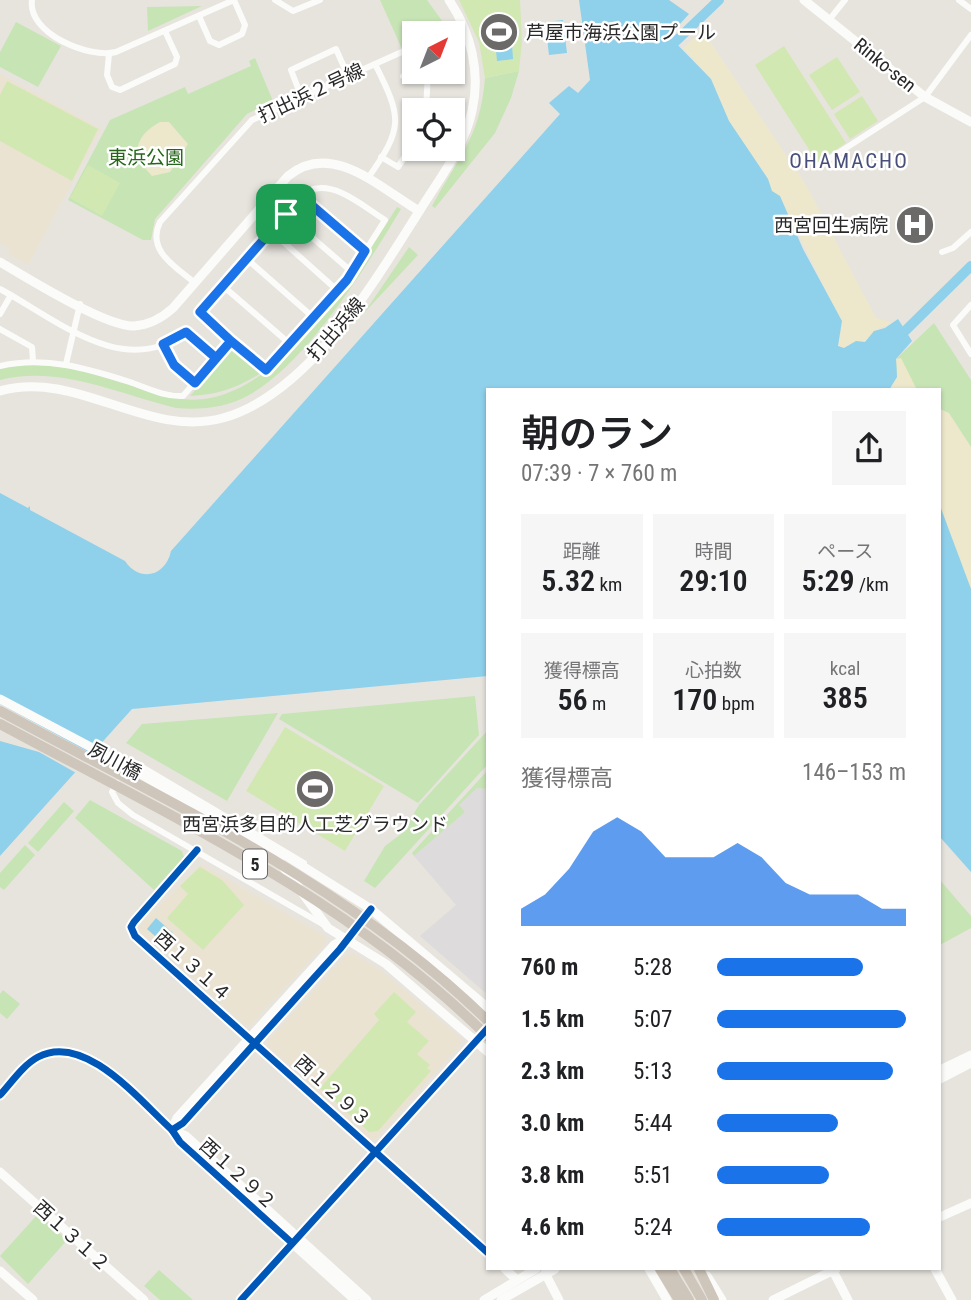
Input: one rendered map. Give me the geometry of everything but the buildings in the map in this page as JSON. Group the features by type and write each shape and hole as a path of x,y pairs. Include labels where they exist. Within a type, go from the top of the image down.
{"highway":[{"name":"5","path":"0,711 196,816 326,894 414,957 486,1019"},
{"name":"5","path":"0,726 200,832 330,911 408,967 482,1039"},
{"path":"661,1270 679,1300"},
{"path":"671,1270 689,1300"},
{"path":"685,1270 702,1300"},
{"path":"701,1270 714,1300"}],"street":[{"path":"32,0 31,12 42,28 87,52 109,54 234,0 245,25 242,34 219,45 210,41 199,16"},
{"path":"275,0 293,11 320,0"},
{"name":"打出浜線","path":"0,391 21,386 50,386 136,412 186,422 221,419 258,405 292,379 373,286 459,146 472,111 475,92 472,50 449,0"},
{"name":"Rinko-sen","path":"804,0 925,97 971,122"},
{"path":"829,20 845,0"},
{"path":"959,0 971,9"},
{"path":"109,54 107,75 112,87 120,90 175,64 177,57 165,31"},
{"path":"818,166 925,97 971,35"},
{"path":"302,96 291,70 336,49 348,76"},
{"path":"375,64 402,52"},
{"name":"打出浜２号線","path":"195,283 159,250 156,236 160,222 243,127 261,114 375,64 396,111 395,132 368,178"},
{"path":"381,157 398,167 402,161"},
{"path":"0,262 120,325 149,323 168,313 295,170 314,163 334,163 368,178 419,211"},
{"path":"314,188 334,189 385,220 338,291 266,370 200,312 302,197 314,188"},
{"path":"302,197 365,251"},
{"path":"268,199 352,272"},
{"path":"271,231 338,291"},
{"path":"942,252 971,232"},
{"path":"247,258 314,318"},
{"path":"223,286 290,344"},
{"path":"0,289 98,344 120,351 143,351 186,332 216,358"},
{"path":"0,314 11,295"},
{"path":"65,364 80,304"},
{"path":"971,305 953,325 971,354"},
{"path":"0,329 32,347 33,361"},
{"path":"0,366 33,361 65,364 180,397 231,341"},
{"path":"163,344 174,365 195,383"},
{"name":"夙川橋","path":"0,699 230,824"},
{"path":"241,1300 482,1039 386,964 197,850 133,815 118,803 113,792 125,769 137,764 295,855 313,870"},
{"path":"230,824 313,870 371,909 486,1006"},
{"path":"230,824 271,850 328,928"},
{"name":"西１３１４","path":"197,850 131,927 135,936 253,1040"},
{"path":"172,1130 177,1118 253,1040 334,945 346,939 371,909"},
{"name":"西１２９３","path":"253,1040 486,1251"},
{"name":"西１２９２","path":"0,1095 37,1058 50,1052 76,1052 101,1066 172,1130 186,1136 355,1300"},
{"path":"941,1070 971,1055"},
{"path":"941,1078 971,1063"},
{"name":"西１３１２","path":"0,1172 144,1300"},
{"path":"941,1217 971,1203"},
{"name":"西１２９２","path":"295,1240 367,1300"},
{"path":"506,1270 517,1280"},
{"path":"650,1270 667,1300"},
{"path":"702,1270 722,1300"},
{"path":"773,1300 832,1270"},
{"path":"834,1270 848,1300"},
{"path":"936,1270 952,1300"},
{"path":"0,1271 33,1300"},
{"path":"484,1300 517,1280 541,1271"},
{"path":"501,1300 541,1271"},
{"path":"541,1271 559,1300"}],"shaded area":[{"path":"0,74 101,129 28,265 8,254 10,249 0,243"},
{"path":"477,788 486,789 486,993 420,936 456,905 414,856 465,812 458,805"},
{"path":"201,864 325,936 326,943 250,1026 245,1025 140,931 140,925"},
{"path":"354,954 383,972 461,1038 460,1045 376,1139 371,1139 268,1046 268,1041 346,955"}],"green space":[{"path":"380,0 427,0 442,21 402,21 402,49"},
{"name":"芦屋市海浜公園プール","path":"459,0 520,0 522,41 519,71 485,78 479,42"},
{"path":"202,6 148,31 147,7"},
{"path":"16,22 61,46 38,87 0,67 0,52"},
{"path":"784,46 846,143 817,162 755,65"},
{"path":"837,57 860,92 832,110 809,75"},
{"name":"東浜公園","path":"255,58 273,101 247,114 155,219 151,240 143,240 68,200 110,120 185,87 188,94 251,66 249,61"},
{"path":"519,71 511,98 495,133 435,208 432,206 458,161 465,161 465,149 478,116 485,78"},
{"path":"7,81 98,129 72,181 0,141 0,95"},
{"path":"862,96 878,121 850,139 834,114"},
{"path":"88,165 120,183 102,216 70,198"},
{"path":"397,207 401,209 371,258 314,337 271,380 231,403 195,409 176,408 67,379 22,376 0,380 0,368 46,365 89,373 176,398 211,398 244,385 276,363 306,334 334,301"},
{"path":"409,247 418,255 364,313"},
{"path":"934,323 971,380 971,589 941,509 941,388 889,388 896,359"},
{"path":"231,348 261,373 227,390 190,396"},
{"path":"475,696 479,735 418,803 279,719 282,714"},
{"path":"278,713 227,801 126,743 142,724"},
{"name":"西宮浜多目的人工芝グラウンド","path":"285,727 384,786 345,851 246,791"},
{"path":"486,732 486,766 375,888 364,881 385,846 401,834 419,805"},
{"path":"486,772 486,789 477,788 459,805 465,812 414,856 412,853"},
{"path":"90,800 182,851 184,857 154,890 75,818"},
{"path":"64,802 74,811 38,852 28,843"},
{"path":"25,845 35,855 4,890 0,887 0,873"},
{"path":"200,867 222,880 244,905 203,950 167,918 188,894 180,886"},
{"path":"941,881 971,916 971,928 941,944"},
{"path":"3,990 20,1004 7,1019 0,1013 0,994"},
{"path":"394,992 416,1012 407,1022 429,1041 417,1054 430,1065 427,1068 431,1071 378,1131 369,1132 320,1088 379,1020 374,1014"},
{"path":"38,1214 67,1240 28,1284 0,1256"},
{"path":"159,1270 193,1300 160,1300 144,1286"}],"sand":[{"path":"703,31 806,185 876,318 893,323 878,329 867,341 856,341 844,348 838,346 841,329 831,301 780,197 772,191 768,179 729,121 711,79 683,48"},
{"path":"160,122 169,122 188,144 170,172 152,176 141,161 138,147 144,134"},
{"path":"901,358 916,388 889,388 897,377 896,359"},
{"path":"941,409 949,413 971,447 971,589 941,509"}],"water":[{"path":"579,0 669,0 689,14 669,36 711,79 729,121 768,179 772,191 780,196 803,249 842,321 838,346 844,348 856,341 865,342 874,331 885,328 898,319 912,341 896,359 897,377 890,388 486,388 486,676 132,709 0,856 0,493 28,508 30,506 30,510 125,561 138,572 152,574 158,571 168,560 171,551 560,114 549,103 569,86 578,93 590,80"},
{"path":"510,16 513,59 497,61 493,17"},
{"path":"563,20 567,53 549,55 545,22"},
{"path":"941,509 971,589 971,872 941,838"},
{"path":"156,918 173,933 164,944 147,929"}],"pier":[{"path":"0,704 94,755 92,759 78,774 39,752 0,741"}],"waterway":[{"path":"675,42 719,0"},
{"path":"905,331 971,266"}],"cycle path":[{"path":"197,850 134,922 131,927 135,936 486,1251"},
{"path":"172,1130 183,1123 340,949 371,909"},
{"path":"241,1300 486,1030"},
{"path":"0,1095 22,1069 38,1057 56,1052 74,1054 93,1061 128,1088 172,1130 180,1142 292,1243"}],"place":[{"name":"芦屋市海浜公園プール","path":"499,32"},
{"name":"西宮回生病院","path":"915,225"},
{"name":"西宮浜多目的人工芝グラウンド","path":"315,789"}],"district":[{"name":"OHAMACHO","path":"849,161"}],"route":[{"path":"286,214 200,312 231,341 216,358 186,332 176,340 163,344 174,365 195,383 231,341 266,370 347,280 365,251 302,197 286,214"}]}
